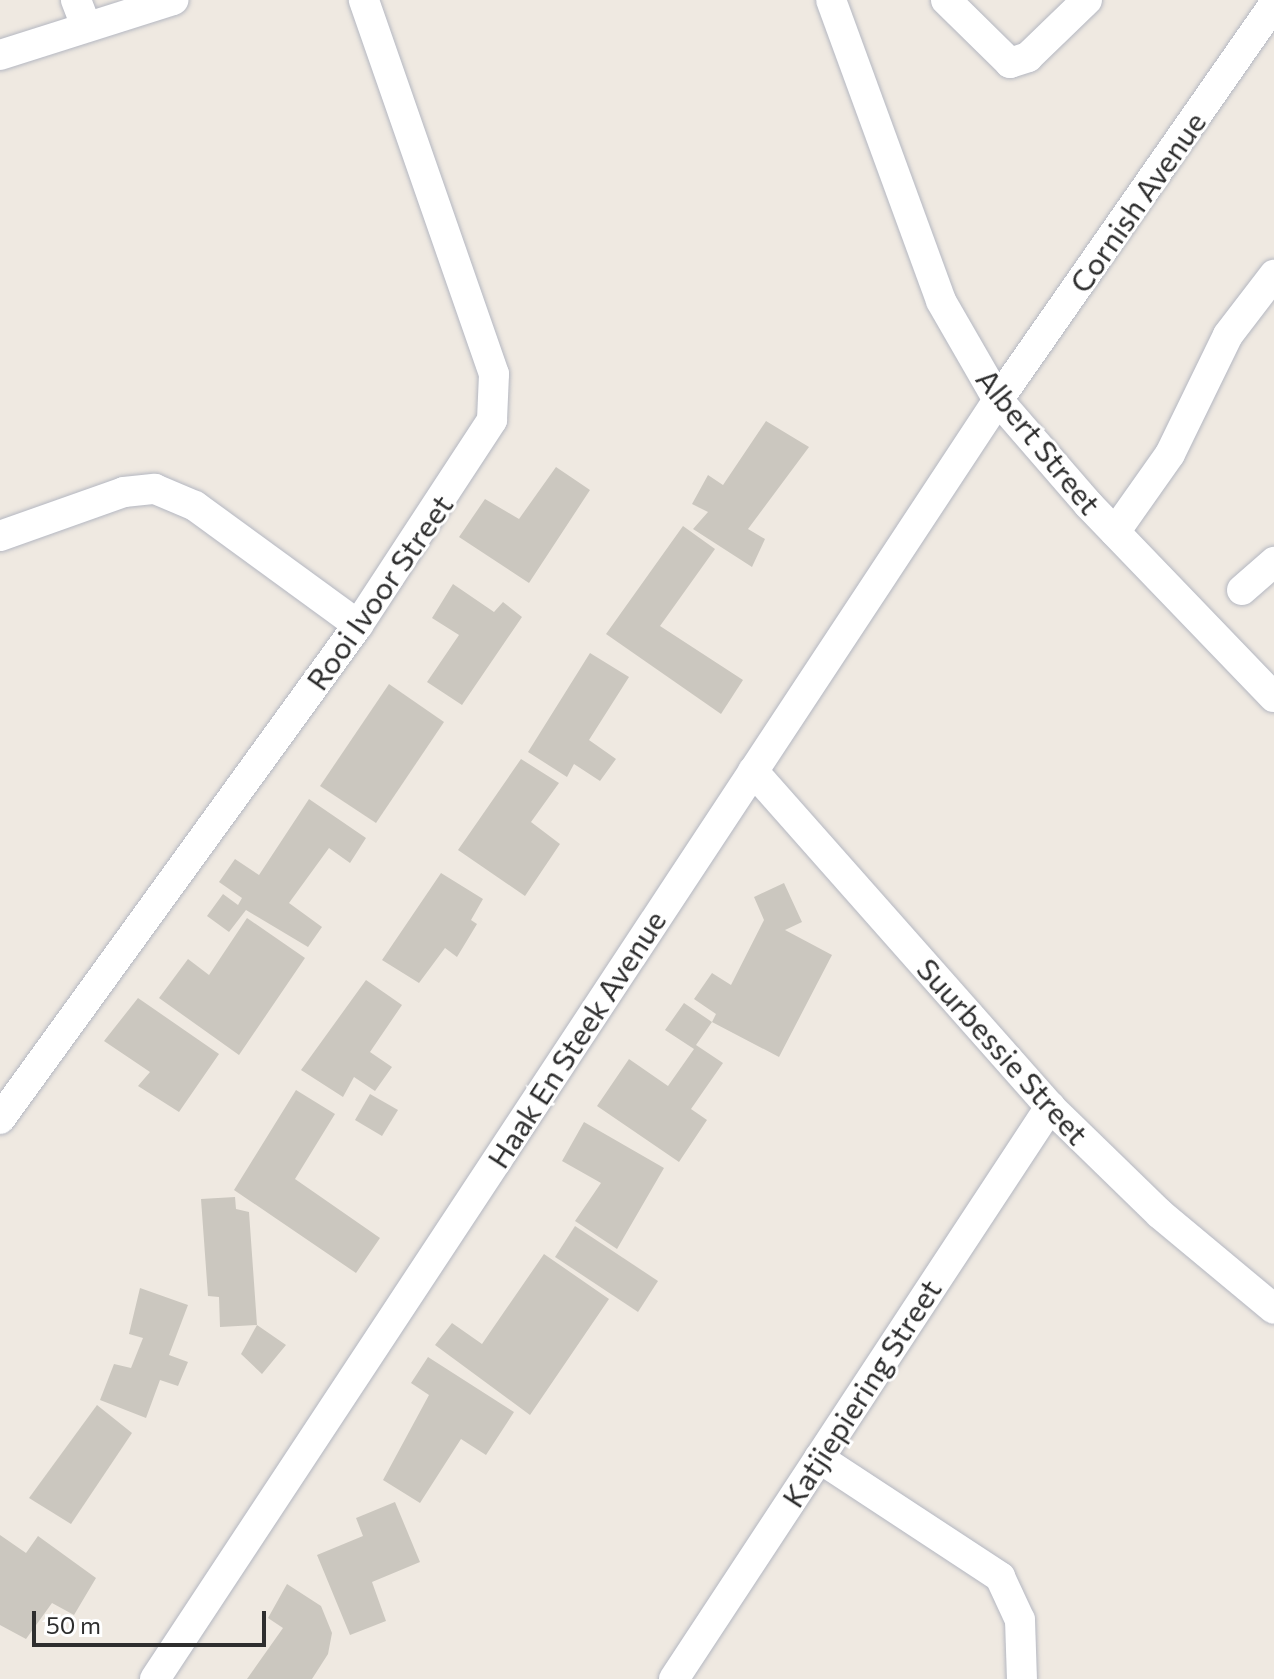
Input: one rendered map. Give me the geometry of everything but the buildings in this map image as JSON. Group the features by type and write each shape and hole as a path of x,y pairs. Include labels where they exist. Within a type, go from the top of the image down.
{"street":[{"path":"0,55 81,13 173,0"},
{"name":"Rooi Ivoor Street","path":"0,1119 358,625 487,435 496,396 494,374 364,0"},
{"name":"Albert Street","path":"831,0 941,301 998,400 1115,532 1274,697"},
{"path":"946,0 1010,63 1028,57 1087,0"},
{"name":"Cornish Avenue","path":"998,400 1274,4"},
{"path":"1115,532 1170,454 1228,335 1274,275"},
{"name":"Haak En Steek Avenue","path":"155,1679 998,400"},
{"path":"0,536 124,492 155,489 195,506 358,625"},
{"path":"1242,590 1274,562"},
{"name":"Suurbessie Street","path":"753,771 1050,1107 1182,1234 1274,1309"},
{"name":"Katjiepiering Street","path":"674,1679 1050,1107"},
{"path":"819,1458 1000,1577 1020,1620 1022,1679"}]}
